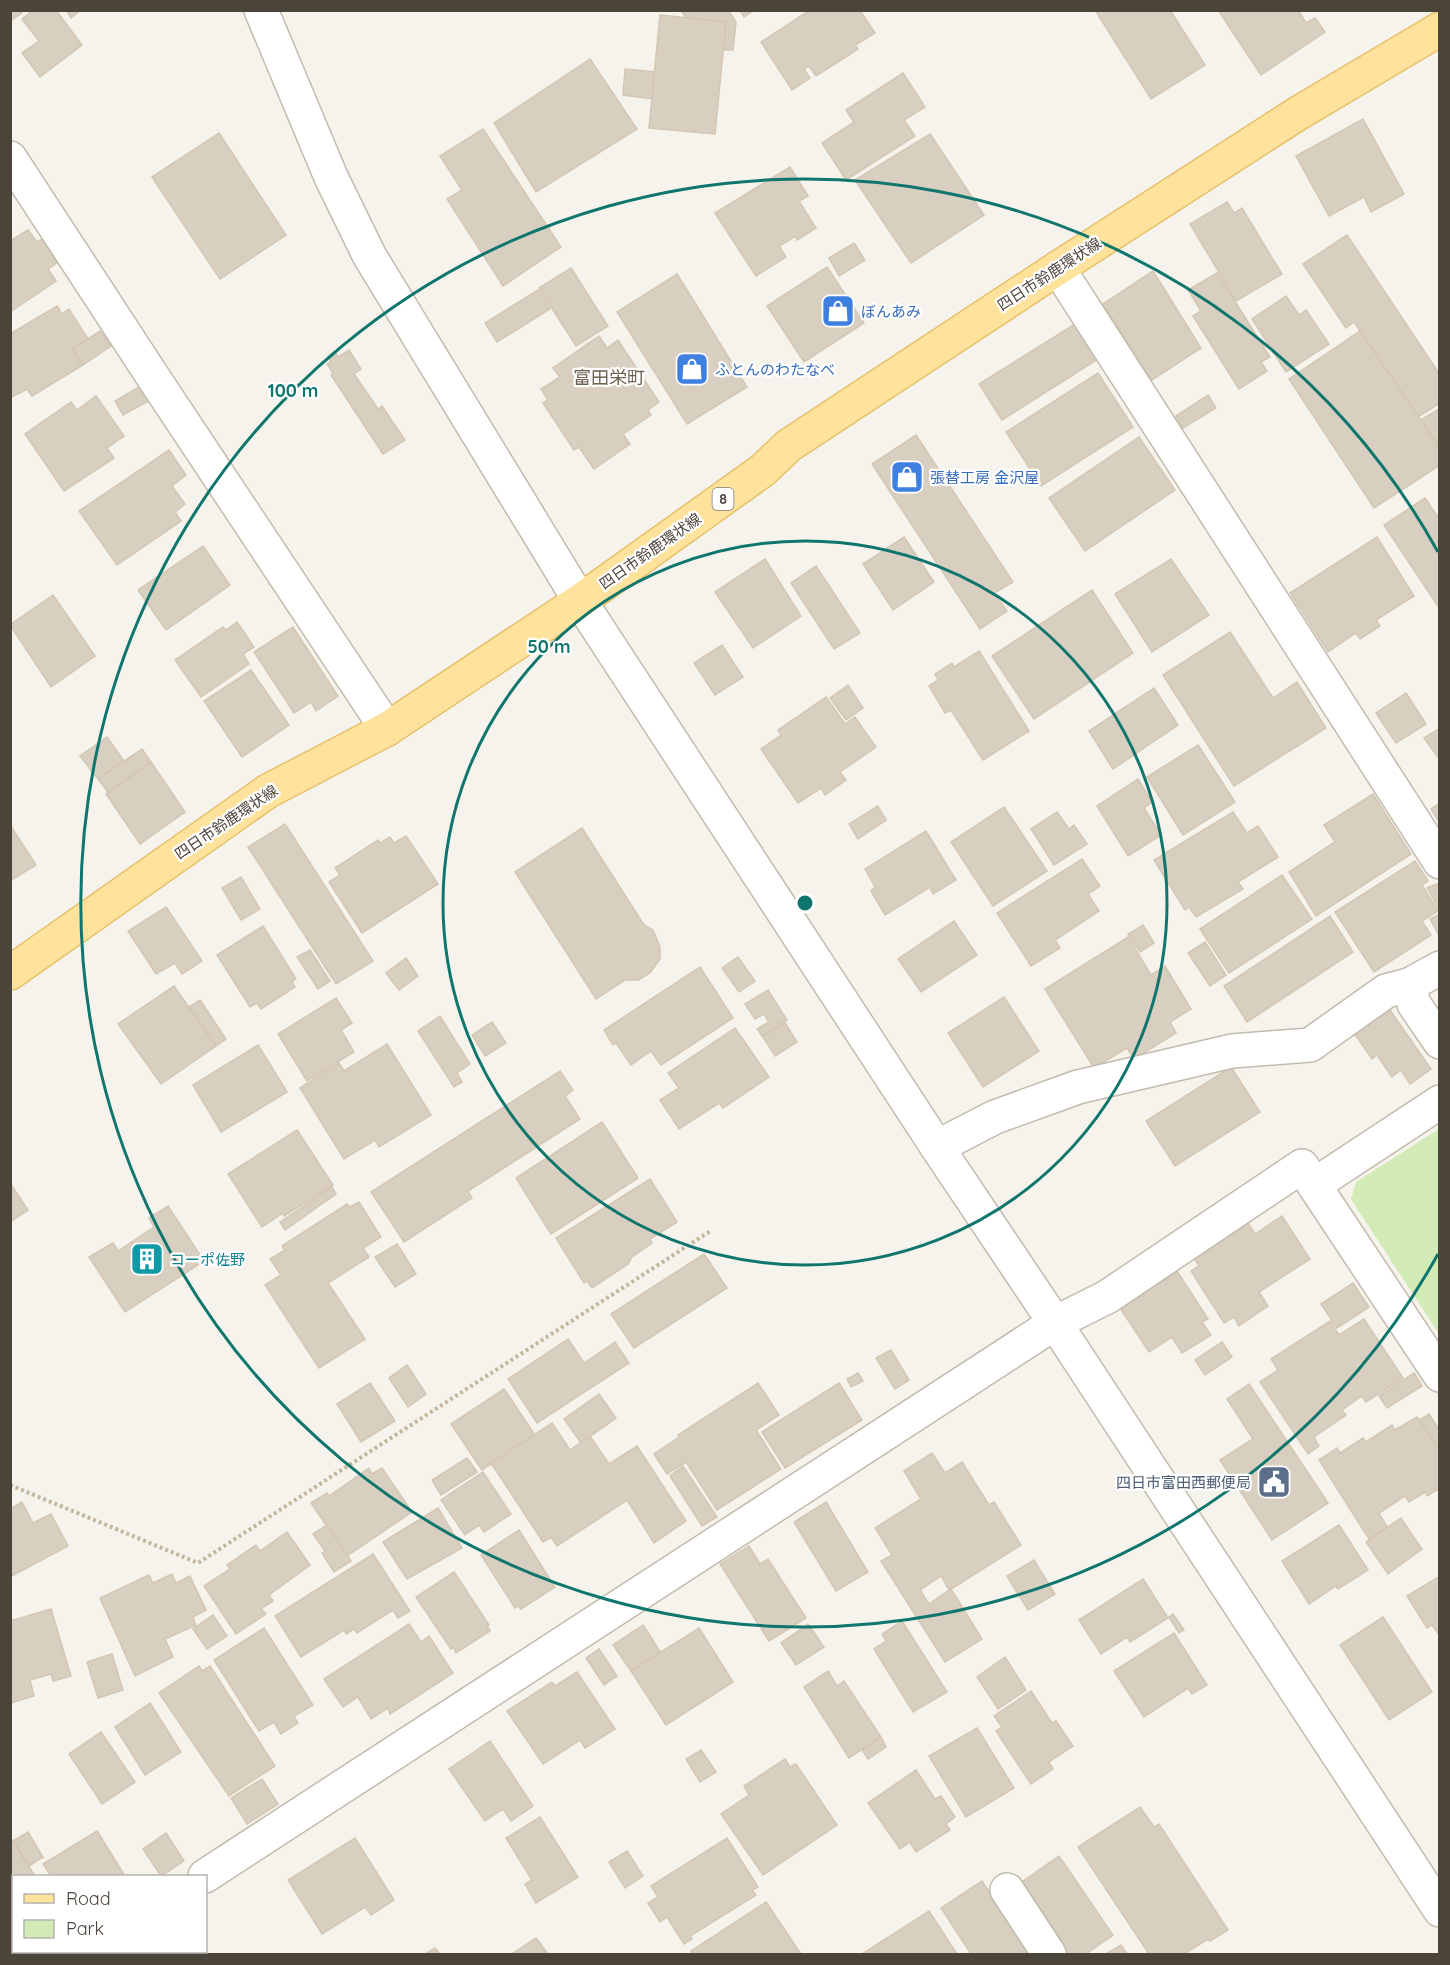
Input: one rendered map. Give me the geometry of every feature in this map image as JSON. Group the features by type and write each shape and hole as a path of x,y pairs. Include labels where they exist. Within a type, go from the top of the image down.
{"main road":[{"name":"四日市鈴鹿環状線","path":"10,973 268,791 387,729 580,601 763,470 788,446 1297,114 1440,29"}],"street":[{"path":"261,10 331,177 369,255 580,601 1440,1910"},
{"path":"10,158 387,729"},
{"path":"1058,268 1440,862"},
{"path":"937,1147 995,1117 1078,1087 1232,1051 1311,1045 1386,991 1409,985 1440,968"},
{"path":"1409,985 1414,1004 1440,1042"},
{"path":"1314,1185 1440,1102"},
{"path":"207,1875 1055,1323 1107,1297 1302,1166 1440,1375"},
{"path":"1007,1890 1049,1954"}],"path":[{"path":"10,1485 198,1563 712,1230"}],"green space":[{"path":"1439,1129 1439,1334 1351,1199 1356,1182"}],"building":[{"path":"10,10 21,10 22,13 10,21"},
{"path":"33,10 56,10 82,45 40,77 22,53 39,41 22,19"},
{"path":"66,10 81,10 71,18"},
{"path":"681,10 728,10 736,22 733,50 723,50 726,22 686,18"},
{"path":"740,10 754,10 744,17"},
{"path":"810,10 860,10 875,33 855,45 858,49 816,76 809,66 804,69 810,78 792,90 761,42"},
{"path":"1095,10 1170,10 1205,65 1151,99"},
{"path":"1218,10 1298,10 1306,23 1315,18 1325,32 1261,75"},
{"path":"660,15 726,22 715,134 649,128"},
{"path":"590,59 637,129 536,192 494,123"},
{"path":"625,69 654,72 652,99 623,95"},
{"path":"903,73 925,107 904,120 915,136 846,180 822,143 854,122 846,110"},
{"path":"1363,119 1404,194 1371,212 1364,197 1329,216 1296,156"},
{"path":"483,129 561,247 503,286 447,199 462,190 440,156"},
{"path":"219,133 286,235 220,279 152,177"},
{"path":"930,134 984,215 911,263 855,180"},
{"path":"790,167 808,196 799,201 816,228 797,240 796,236 779,246 786,257 756,276 715,213"},
{"path":"1227,202 1234,213 1242,208 1282,274 1236,301 1190,224"},
{"path":"28,230 37,242 42,239 57,263 48,269 56,281 10,312 10,241"},
{"path":"1347,235 1440,375 1440,403 1418,417 1354,322 1346,328 1303,264"},
{"path":"854,243 865,260 839,276 829,258"},
{"path":"827,267 864,323 804,362 767,306"},
{"path":"571,268 608,326 576,346 539,288"},
{"path":"1153,271 1201,348 1152,380 1103,304"},
{"path":"1217,273 1270,357 1261,362 1267,371 1239,389 1193,316 1201,311 1188,290"},
{"path":"677,274 747,387 687,424 617,312"},
{"path":"538,290 550,309 497,342 485,323"},
{"path":"1286,296 1299,315 1306,310 1329,344 1286,372 1252,319"},
{"path":"57,306 62,314 69,309 88,339 72,349 83,365 32,396 27,389 10,398 10,334"},
{"path":"1075,324 1098,359 1002,420 979,384"},
{"path":"100,331 111,346 83,365 72,349"},
{"path":"1360,331 1440,448 1440,465 1374,508 1289,379"},
{"path":"599,336 607,348 618,340 659,402 648,410 651,415 623,434 630,444 594,469 579,447 574,450 543,403 548,400 541,389 560,377 553,368"},
{"path":"349,350 361,369 354,374 378,409 382,406 405,440 383,454 331,375 333,373 327,364 331,361 328,356 335,351 338,357"},
{"path":"1098,373 1133,427 1041,486 1006,432"},
{"path":"144,384 152,399 123,415 115,401"},
{"path":"1208,395 1216,408 1183,428 1176,416"},
{"path":"96,396 124,436 107,448 114,458 64,491 25,434 71,402 77,410"},
{"path":"1440,408 1440,448 1421,420"},
{"path":"916,435 1013,582 994,593 1007,611 980,629 872,464"},
{"path":"1139,437 1175,490 1085,551 1049,498"},
{"path":"169,450 186,475 172,486 185,504 175,512 181,521 117,565 79,511"},
{"path":"1425,498 1440,520 1440,609 1384,525"},
{"path":"904,537 934,582 893,610 863,564"},
{"path":"1377,537 1414,596 1376,620 1380,626 1360,639 1356,633 1328,652 1290,593"},
{"path":"203,546 230,585 166,630 138,590"},
{"path":"765,559 801,616 753,648 715,592"},
{"path":"1171,559 1209,615 1152,652 1115,594"},
{"path":"816,566 860,633 834,649 791,583"},
{"path":"1092,590 1133,653 1034,719 992,656"},
{"path":"53,595 95,656 51,687 10,625"},
{"path":"237,622 254,647 243,654 249,664 201,697 175,660 223,627 226,630"},
{"path":"293,627 338,696 316,711 311,702 294,713 254,652"},
{"path":"1230,632 1273,698 1297,682 1326,728 1234,786 1163,675"},
{"path":"722,645 743,677 715,695 694,663"},
{"path":"979,651 1029,731 983,760 951,710 945,713 929,686 938,680 935,674 952,663 954,667"},
{"path":"251,670 289,725 242,757 204,701"},
{"path":"848,685 863,708 846,720 830,698"},
{"path":"1154,688 1178,725 1113,769 1089,731"},
{"path":"1406,693 1426,724 1396,743 1376,713"},
{"path":"826,697 845,724 855,717 876,747 840,772 846,780 825,795 821,788 798,803 761,749 781,735 778,730"},
{"path":"1440,728 1440,760 1424,738"},
{"path":"107,737 124,761 98,779 80,756"},
{"path":"1198,745 1235,802 1183,835 1147,777"},
{"path":"142,749 151,762 108,792 98,779"},
{"path":"151,762 185,812 140,844 106,794"},
{"path":"1138,779 1152,802 1144,808 1161,835 1128,856 1097,806"},
{"path":"1373,794 1411,854 1316,916 1289,872 1335,842 1324,825"},
{"path":"1440,803 1440,822 1439,822 1431,809"},
{"path":"878,806 886,820 858,839 849,824"},
{"path":"1004,807 1047,871 993,906 951,842"},
{"path":"1057,812 1069,829 1074,825 1087,844 1054,865 1031,829"},
{"path":"1233,812 1247,833 1258,826 1278,857 1238,882 1243,889 1196,917 1189,907 1185,910 1154,860"},
{"path":"285,824 373,961 336,984 248,847"},
{"path":"10,825 36,865 10,881"},
{"path":"582,828 644,925 653,930 660,947 660,959 650,973 638,980 625,980 596,999 515,872"},
{"path":"926,831 956,880 933,894 930,887 885,915 871,891 875,887 865,869"},
{"path":"406,836 438,884 362,933 329,882 340,875 335,868 378,840 380,843 390,837 394,843"},
{"path":"1082,859 1100,886 1088,894 1099,911 1055,940 1060,948 1031,966 997,913"},
{"path":"1415,861 1428,881 1422,885 1438,911 1422,921 1431,935 1374,972 1335,912"},
{"path":"1282,875 1312,919 1229,973 1200,929"},
{"path":"241,877 260,909 241,920 222,888"},
{"path":"1437,884 1440,889 1440,911 1427,888"},
{"path":"166,907 202,961 182,974 175,963 156,974 128,931"},
{"path":"1440,914 1440,937 1430,919"},
{"path":"1330,916 1353,952 1247,1022 1224,986"},
{"path":"954,921 977,955 921,992 898,959"},
{"path":"1143,925 1154,943 1140,952 1128,934"},
{"path":"263,926 296,979 292,981 295,987 261,1009 257,1003 250,1007 217,955"},
{"path":"1128,937 1151,975 1165,966 1191,1009 1170,1022 1176,1033 1134,1059 1127,1048 1094,1068 1045,989"},
{"path":"1205,942 1226,975 1210,986 1188,953"},
{"path":"310,950 330,981 318,989 297,957"},
{"path":"738,957 755,981 739,992 722,968"},
{"path":"406,958 418,976 399,990 386,973"},
{"path":"700,967 733,1018 661,1065 651,1051 631,1065 616,1043 613,1045 604,1030"},
{"path":"174,986 216,1046 161,1084 118,1024"},
{"path":"768,990 787,1020 762,1036 757,1029 769,1022 764,1014 755,1019 745,1004"},
{"path":"1004,997 1039,1051 983,1087 948,1033"},
{"path":"336,998 352,1023 341,1030 354,1052 307,1081 278,1034"},
{"path":"200,1000 226,1039 216,1046 189,1007"},
{"path":"1390,1010 1431,1069 1410,1084 1401,1070 1392,1077 1377,1055 1372,1059 1354,1033"},
{"path":"440,1016 470,1064 457,1073 462,1082 454,1087 418,1031"},
{"path":"492,1022 506,1043 485,1056 472,1035"},
{"path":"785,1023 797,1042 775,1056 763,1037"},
{"path":"735,1028 769,1077 723,1108 719,1103 679,1129 660,1100 679,1088 668,1073"},
{"path":"387,1044 431,1115 379,1147 375,1140 344,1159 300,1088 339,1063 344,1071"},
{"path":"258,1045 287,1092 221,1132 193,1085"},
{"path":"1231,1067 1260,1112 1175,1166 1146,1121"},
{"path":"560,1071 573,1090 565,1096 580,1119 468,1191 472,1198 404,1242 371,1192"},
{"path":"602,1122 638,1178 551,1234 516,1178"},
{"path":"297,1130 333,1185 262,1227 228,1174"},
{"path":"650,1179 677,1222 650,1239 652,1243 632,1257 628,1264 592,1288 587,1281 584,1283 556,1238"},
{"path":"10,1183 28,1210 10,1222"},
{"path":"332,1187 336,1194 285,1230 280,1222"},
{"path":"359,1202 381,1237 363,1248 369,1257 328,1283 365,1339 319,1368 265,1285 281,1275 270,1259 285,1250 282,1246 347,1204 350,1207"},
{"name":"コーポ佐野","path":"168,1206 204,1261 125,1312 89,1257 113,1243 118,1251 154,1227 149,1218"},
{"path":"1282,1216 1310,1259 1259,1292 1268,1306 1239,1326 1234,1317 1224,1323 1191,1271 1199,1266 1194,1258 1248,1223 1255,1234"},
{"path":"397,1244 416,1274 395,1287 375,1257"},
{"path":"704,1254 727,1288 634,1348 611,1314"},
{"path":"1177,1271 1208,1319 1202,1322 1211,1335 1182,1353 1172,1337 1149,1352 1120,1308"},
{"path":"1353,1283 1369,1307 1337,1328 1321,1304"},
{"path":"1364,1319 1403,1378 1366,1402 1362,1396 1342,1410 1346,1415 1314,1437 1319,1446 1308,1454 1260,1382 1278,1370 1271,1359 1330,1321 1339,1335"},
{"path":"568,1339 584,1363 615,1342 629,1363 537,1423 508,1379"},
{"path":"1222,1342 1232,1357 1205,1375 1195,1360"},
{"path":"891,1350 909,1380 895,1389 876,1358"},
{"path":"407,1365 426,1394 408,1407 389,1378"},
{"path":"858,1373 863,1381 851,1387 847,1379"},
{"path":"1414,1373 1422,1386 1387,1408 1379,1396"},
{"path":"370,1383 395,1421 361,1442 337,1404"},
{"path":"758,1383 779,1415 756,1430 781,1469 717,1510 686,1462 667,1474 654,1454 679,1437 678,1435"},
{"path":"839,1383 862,1420 785,1468 762,1432"},
{"name":"四日市富田西郵便局","path":"1249,1384 1328,1503 1272,1540 1220,1460 1253,1439 1227,1399"},
{"path":"504,1389 535,1435 482,1470 451,1424"},
{"path":"599,1394 616,1418 581,1443 564,1419"},
{"path":"1429,1414 1440,1431 1439,1451 1419,1420"},
{"path":"1417,1417 1440,1450 1440,1488 1427,1496 1425,1492 1409,1502 1405,1496 1379,1513 1387,1527 1369,1539 1319,1460 1337,1448 1340,1453 1363,1438 1366,1442 1392,1425 1395,1430"},
{"path":"552,1423 570,1450 590,1436 609,1464 637,1446 686,1521 654,1543 627,1500 557,1546 551,1537 543,1542 491,1463"},
{"path":"932,1453 945,1473 962,1462 989,1505 994,1502 1021,1545 951,1589 982,1639 945,1662 881,1561 892,1555 875,1528 921,1499 904,1471","holes":["941,1576 949,1590 929,1604 920,1590"]},
{"path":"467,1458 477,1472 441,1495 432,1480"},
{"path":"683,1466 717,1517 702,1526 670,1476"},
{"path":"369,1468 372,1474 382,1468 412,1512 347,1556 311,1503 327,1493 329,1496"},
{"path":"483,1472 511,1514 484,1532 479,1525 465,1535 441,1500"},
{"path":"22,1502 33,1523 51,1514 68,1546 10,1577 10,1509"},
{"path":"826,1502 868,1572 836,1591 794,1522"},
{"path":"438,1508 462,1548 407,1579 383,1542"},
{"path":"1401,1518 1422,1549 1388,1574 1366,1542"},
{"path":"327,1525 351,1561 334,1572 322,1553 325,1551 313,1534"},
{"path":"1339,1525 1368,1570 1338,1589 1336,1586 1309,1604 1282,1561"},
{"path":"519,1530 555,1587 521,1609 518,1606 515,1608 481,1555"},
{"path":"287,1532 310,1565 269,1595 273,1601 261,1609 266,1614 236,1634 204,1586 230,1569 227,1565 256,1545 260,1551"},
{"path":"749,1546 760,1564 768,1559 806,1618 769,1641 720,1564"},
{"path":"373,1554 410,1611 398,1618 393,1610 357,1633 354,1629 346,1634 344,1630 301,1657 275,1616"},
{"path":"1034,1560 1055,1594 1028,1610 1007,1576"},
{"path":"454,1572 489,1625 487,1626 490,1631 456,1653 416,1597"},
{"path":"172,1574 176,1583 190,1576 206,1610 193,1617 196,1625 165,1639 173,1657 135,1676 100,1598 149,1575 153,1583"},
{"path":"1440,1576 1440,1636 1432,1625 1427,1628 1407,1596"},
{"path":"1143,1579 1168,1618 1130,1642 1127,1637 1101,1654 1079,1620"},
{"path":"51,1609 71,1676 53,1681 51,1674 30,1680 34,1696 11,1703 10,1621"},
{"path":"1173,1614 1184,1630 1179,1633 1169,1617"},
{"path":"213,1615 227,1636 207,1649 193,1629"},
{"path":"1383,1617 1432,1692 1389,1720 1340,1645"},
{"path":"902,1621 947,1692 913,1712 874,1649 886,1641 882,1634"},
{"path":"409,1624 421,1642 429,1636 453,1673 390,1714 388,1708 371,1719 358,1697 343,1707 324,1679"},
{"path":"808,1624 824,1647 796,1665 781,1643"},
{"path":"643,1625 661,1653 631,1671 613,1645"},
{"path":"264,1628 313,1705 294,1716 298,1723 281,1734 274,1722 259,1731 214,1660"},
{"path":"699,1628 733,1682 666,1725 631,1671"},
{"path":"1174,1633 1207,1685 1192,1694 1188,1688 1144,1717 1114,1671"},
{"path":"599,1649 617,1676 604,1685 586,1658"},
{"path":"112,1654 123,1690 98,1698 87,1662"},
{"path":"1005,1657 1026,1690 998,1709 977,1677"},
{"path":"199,1666 202,1671 210,1666 275,1766 229,1796 159,1693"},
{"path":"828,1671 837,1686 844,1681 881,1737 849,1758 804,1687"},
{"path":"577,1672 615,1729 585,1748 580,1740 543,1764 507,1711 552,1682 555,1686"},
{"path":"1031,1691 1052,1723 1056,1721 1073,1746 1049,1762 1053,1769 1031,1784 996,1731 1002,1727 994,1716"},
{"path":"150,1703 181,1752 145,1775 115,1727"},
{"path":"977,1728 1014,1788 966,1817 929,1756"},
{"path":"101,1732 135,1782 102,1804 69,1754"},
{"path":"881,1737 886,1747 868,1759 862,1750"},
{"path":"490,1741 533,1806 511,1821 503,1809 485,1821 449,1769"},
{"path":"701,1750 716,1772 700,1782 686,1759"},
{"path":"785,1759 790,1767 796,1764 837,1825 763,1875 721,1814 749,1795 744,1786"},
{"path":"916,1770 935,1799 941,1796 955,1817 946,1824 950,1830 916,1852 910,1842 900,1849 868,1803"},
{"path":"262,1779 278,1804 247,1824 231,1798"},
{"path":"1140,1807 1154,1827 1159,1824 1228,1930 1184,1954 1149,1954 1078,1847"},
{"path":"540,1817 578,1877 536,1903 525,1884 532,1880 506,1838"},
{"path":"97,1831 124,1875 50,1875 43,1864"},
{"path":"28,1832 43,1857 29,1866 13,1841"},
{"path":"166,1833 184,1861 160,1875 143,1849"},
{"path":"10,1837 34,1875 12,1875 12,1938 10,1938"},
{"path":"355,1838 394,1900 371,1915 365,1907 322,1934 288,1880"},
{"path":"727,1838 758,1887 752,1890 756,1895 690,1936 692,1939 684,1944 667,1917 660,1922 648,1903 658,1897 651,1886"},
{"path":"627,1851 643,1876 625,1888 609,1862"},
{"path":"1059,1856 1113,1935 1086,1954 1063,1954 1016,1886"},
{"path":"982,1881 1028,1952 1023,1954 971,1954 941,1908"},
{"path":"766,1902 801,1954 693,1954 691,1951"},
{"path":"929,1911 957,1954 862,1954"},
{"path":"536,1938 548,1954 512,1954"},
{"path":"1121,1945 1127,1954 1106,1954"},
{"path":"435,1948 440,1954 425,1954"}],"place":[{"name":"ぼんあみ","path":"838,311"},
{"name":"ふとんのわたなべ","path":"692,369"},
{"name":"張替工房 金沢屋","path":"907,477"},
{"name":"コーポ佐野","path":"147,1259"},
{"name":"四日市富田西郵便局","path":"1274,1482"}],"district":[{"name":"富田栄町","path":"609,377"}]}
